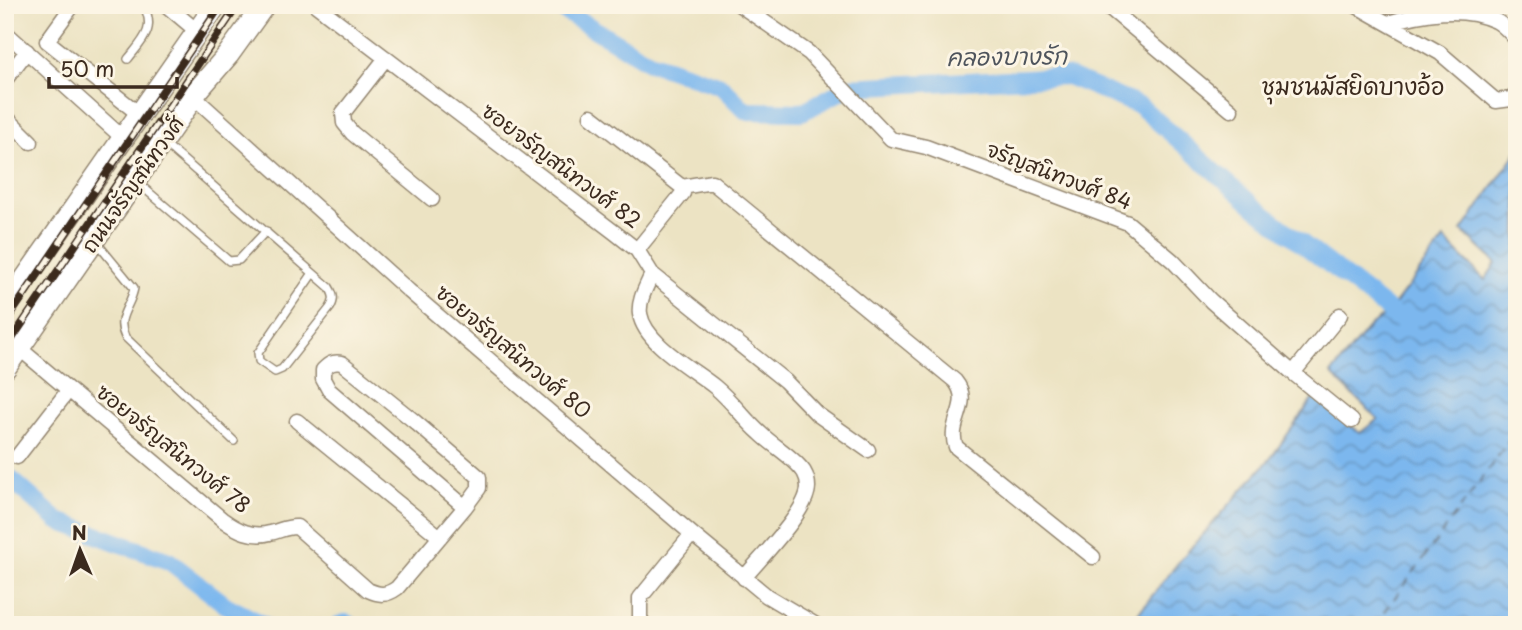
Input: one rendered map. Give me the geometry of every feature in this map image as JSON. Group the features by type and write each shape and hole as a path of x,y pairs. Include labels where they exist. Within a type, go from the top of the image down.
{"main road":[{"name":"ถนนจรัญสนิทวงศ์","path":"5,308 216,5"},
{"name":"ถนนจรัญสนิทวงศ์","path":"5,368 194,97 264,5"}],"street":[{"path":"73,5 47,41 139,114"},
{"path":"166,5 198,32"},
{"name":"ซอยจรัญสนิทวงศ์ 82","path":"316,5 637,250 652,274 785,381 817,414 868,450"},
{"name":"จรัญสนิทวงศ์ 84","path":"740,5 809,53 891,139 926,147 1128,223 1173,261 1211,301 1352,421"},
{"path":"1106,5 1231,110"},
{"path":"1355,5 1440,53 1496,101 1511,99 1517,94"},
{"path":"1388,23 1421,13 1465,13 1498,22 1517,40"},
{"path":"5,32 122,138"},
{"path":"5,80 27,51"},
{"path":"386,58 344,113 344,123 352,133 432,199"},
{"name":"ซอยจรัญสนิทวงศ์ 80","path":"194,97 409,291 692,534 782,606 816,625"},
{"path":"5,116 31,142"},
{"path":"591,116 682,187 683,193 677,203 637,250"},
{"path":"682,187 712,182 955,381 964,397 954,428 953,439 956,447 1093,557"},
{"path":"652,274 641,298 640,314 647,331 657,342 718,389 760,434 803,470 807,480 808,489 801,508 744,578"},
{"path":"1293,373 1340,315"},
{"name":"ซอยจรัญสนิทวงศ์ 78","path":"19,348 240,532 268,534 289,526 298,527 368,590 375,593 390,594 397,589 466,507 479,488 479,477 342,363 328,365 323,370 323,379 329,390 466,507"},
{"path":"17,457 68,391"},
{"path":"297,421 440,537"},
{"path":"644,625 639,618 640,598 692,534"}],"lane":[{"path":"128,59 148,34 149,21 143,5"},
{"path":"164,142 329,287 334,302 282,369 275,372 259,361 258,353 313,273"},
{"path":"136,180 229,261 239,260 266,231"},
{"path":"94,240 134,288 120,322 125,337 234,441"}],"water":[{"path":"1517,152 1517,625 1129,625 1182,558 1270,459 1315,396 1360,433 1378,419 1331,374 1370,326 1389,312 1444,239 1485,280 1496,263 1462,231"}],"waterway":[{"name":"คลองบางรัก","path":"554,5 649,62 721,86 746,111 802,112 849,87 1067,76 1140,106 1256,208 1408,325"},
{"path":"5,474 58,521 169,561 227,606 264,625"},
{"path":"339,625 350,625"}],"ferry route":[{"path":"1375,625 1517,430"}],"railway":[{"path":"5,323 221,5"},
{"path":"5,349 238,5"}],"district":[{"name":"ชุมชนมัสยิดบางอ้อ","path":"1353,87"}]}
